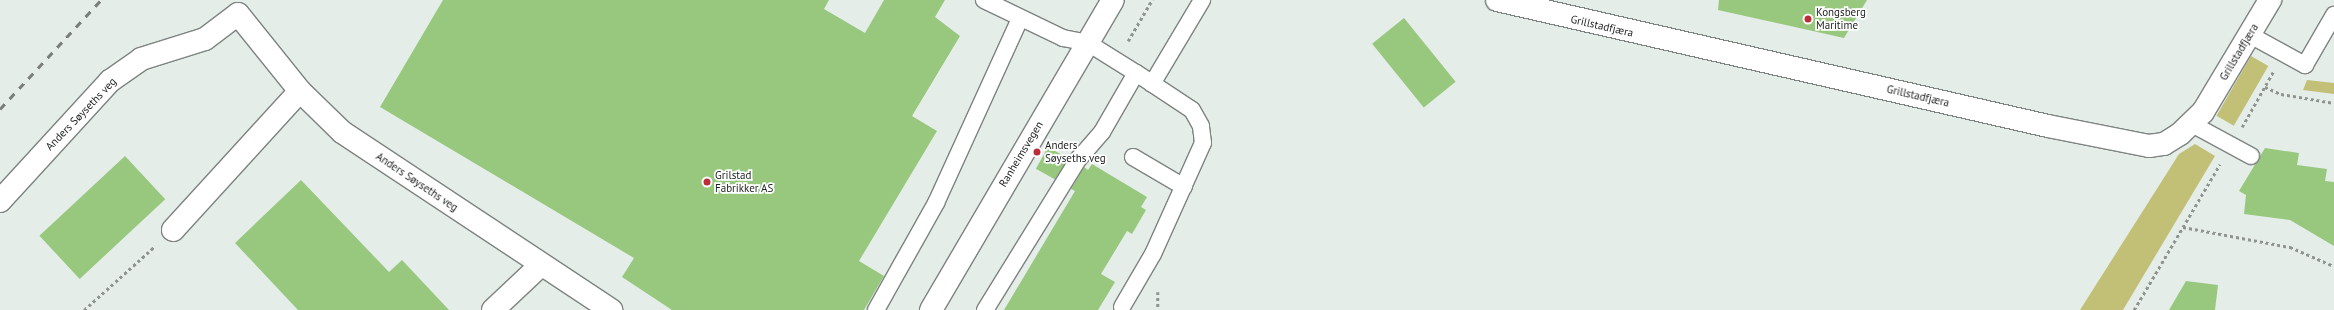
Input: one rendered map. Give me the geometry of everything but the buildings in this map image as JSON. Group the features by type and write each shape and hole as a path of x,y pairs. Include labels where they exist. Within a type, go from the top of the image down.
{"street":[{"name":"Ranheimsvegen","path":"931,310 1114,0"},
{"name":"Grillstadfjæra","path":"1498,0 1542,12 2130,144 2164,144 2192,124 2210,101 2270,0"},
{"name":"Anders Søyseths veg","path":"0,201 110,81 141,59 205,39 233,7 300,91 342,132 611,310"},
{"path":"173,230 300,91"},
{"path":"493,310 541,265"}],"lane":[{"path":"984,0 1063,38 1088,43 1192,110 1201,126 1203,143 1184,187 1152,254 1122,307"},
{"path":"1152,84 1202,0"},
{"path":"2250,35 2305,65 2334,15"},
{"path":"876,310 936,203 1020,18"},
{"path":"985,310 1079,158 1102,132 1136,73"},
{"path":"2192,124 2251,156"},
{"path":"1133,157 1184,187"}],"path":[{"path":"2265,87 2281,94 2334,103"},
{"path":"2183,228 2290,247 2334,266"},
{"path":"84,310 173,230"}],"shaded area":[{"path":"2251,56 2268,66 2234,126 2216,116"},
{"path":"2307,80 2334,83 2334,94 2303,90"},
{"path":"2195,144 2215,156 2123,310 2080,310 2179,154"}],"railway":[{"path":"0,109 101,0"}],"place":[{"name":"Kongsberg Maritime","path":"1808,19"},
{"name":"Anders Søyseths veg","path":"1037,152"},
{"name":"Grilstad Fabrikker AS","path":"707,182"}]}
